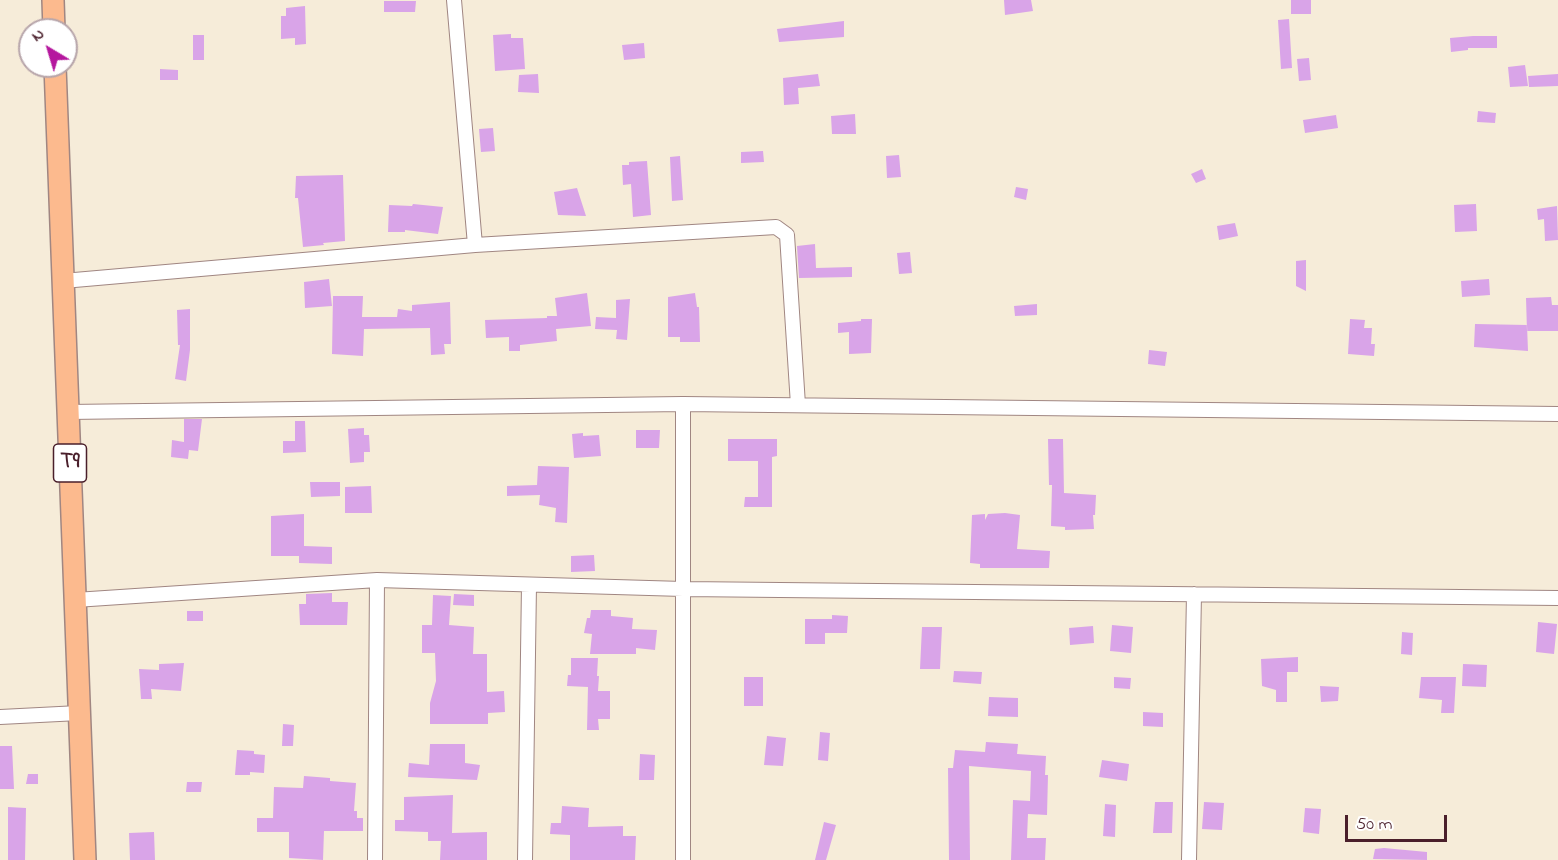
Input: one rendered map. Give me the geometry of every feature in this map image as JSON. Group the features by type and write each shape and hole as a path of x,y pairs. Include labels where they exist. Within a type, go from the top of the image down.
{"highway":[{"path":"53,0 54,18"},
{"name":"T9","path":"55,78 85,860"}],"street":[{"path":"454,0 475,245"},
{"path":"63,281 475,245 776,227 787,235 798,405"},
{"path":"683,404 683,860"},
{"path":"68,412 683,404 1558,414"},
{"path":"75,600 377,580 683,589 1558,598"},
{"path":"375,860 377,580"},
{"path":"525,860 529,585"},
{"path":"1189,860 1194,594"},
{"path":"0,717 79,714"}],"building":[{"path":"1004,0 1031,0 1033,11 1005,15"},
{"path":"1291,0 1311,0 1311,14 1291,14"},
{"path":"384,1 416,1 415,12 384,12"},
{"path":"305,6 306,44 295,45 295,38 281,39 281,16 286,16 286,8"},
{"path":"1289,19 1292,68 1281,69 1278,20"},
{"path":"844,21 844,37 779,42 777,29"},
{"path":"511,34 511,38 523,38 525,69 495,71 493,35"},
{"path":"193,35 204,35 204,60 193,60"},
{"path":"1497,36 1497,48 1468,48 1468,50 1451,52 1450,38"},
{"path":"644,43 645,58 624,60 622,45"},
{"path":"1309,58 1311,80 1299,81 1297,59"},
{"path":"1525,65 1528,86 1510,87 1508,67"},
{"path":"160,69 178,70 178,80 160,80"},
{"path":"538,74 539,93 518,92 519,75"},
{"path":"818,74 820,86 798,88 799,104 784,105 783,78"},
{"path":"1558,74 1558,86 1529,87 1528,76"},
{"path":"1478,111 1496,113 1495,123 1477,122"},
{"path":"855,114 856,134 832,134 831,116"},
{"path":"1336,115 1338,128 1305,133 1303,120"},
{"path":"493,128 495,151 481,152 479,129"},
{"path":"763,151 764,162 741,163 741,152"},
{"path":"899,155 901,177 887,178 886,156"},
{"path":"680,156 683,200 672,201 670,157"},
{"path":"647,161 651,215 633,217 631,184 623,185 622,165 629,165 629,162"},
{"path":"1202,169 1206,179 1196,183 1191,174"},
{"path":"343,175 345,241 303,247 298,198 295,198 296,176"},
{"path":"1016,187 1028,189 1026,200 1014,197"},
{"path":"577,188 586,216 558,215 554,192"},
{"path":"413,204 443,207 438,234 405,230 405,232 388,232 389,205 412,206"},
{"path":"1476,204 1477,231 1455,232 1454,205"},
{"path":"1557,206 1558,240 1545,241 1544,219 1538,220 1537,209"},
{"path":"1235,223 1238,236 1219,240 1217,226"},
{"path":"815,244 816,268 852,267 852,277 799,278 797,246"},
{"path":"910,252 912,273 899,274 897,253"},
{"path":"1306,260 1306,291 1296,286 1296,261"},
{"path":"329,279 332,306 305,308 304,282"},
{"path":"1489,279 1490,295 1462,297 1461,281"},
{"path":"587,293 591,326 556,329 557,341 520,345 520,351 509,351 509,337 486,338 485,320 557,316 555,298"},
{"path":"695,293 697,307 699,307 700,342 680,342 680,337 668,337 668,297"},
{"path":"333,296 363,296 362,317 397,317 398,309 412,311 412,305 450,302 451,344 444,344 445,354 431,355 430,328 364,329 363,356 332,354"},
{"path":"1551,297 1552,305 1558,305 1558,331 1527,331 1526,298"},
{"path":"630,299 627,340 616,339 617,330 595,329 596,317 616,318 616,300"},
{"path":"1037,304 1037,315 1015,316 1014,306"},
{"path":"190,309 190,350 186,381 175,379 180,345 178,345 177,310"},
{"path":"861,319 872,319 871,353 849,354 849,332 838,333 838,323 861,321"},
{"path":"1350,319 1365,320 1364,328 1372,328 1371,344 1375,344 1374,356 1348,354"},
{"path":"1475,324 1527,325 1528,351 1474,347"},
{"path":"1149,350 1167,352 1165,366 1148,364"},
{"path":"184,419 202,419 198,451 189,450 188,459 171,457 172,440 184,442"},
{"path":"295,421 305,421 306,452 283,453 283,441 295,441"},
{"path":"364,428 364,435 369,435 370,452 364,452 364,462 350,463 348,429"},
{"path":"636,430 660,430 659,448 636,448"},
{"path":"583,433 583,436 599,435 601,456 574,458 572,434"},
{"path":"728,439 777,439 777,456 772,457 772,507 744,507 745,497 758,497 758,461 728,461"},
{"path":"1048,439 1063,439 1064,493 1096,495 1095,515 1093,515 1094,529 1065,530 1065,527 1051,526 1052,485 1049,485"},
{"path":"538,466 569,467 567,523 555,522 556,508 539,505 540,495 507,496 507,486 537,485"},
{"path":"310,482 340,482 340,496 311,497"},
{"path":"371,486 372,513 345,513 345,487"},
{"path":"304,514 304,546 332,547 332,564 299,563 299,556 271,556 271,516"},
{"path":"985,514 985,520 988,514 1020,515 1017,549 1050,551 1049,568 980,568 980,564 970,563 972,515"},
{"path":"594,555 595,571 571,572 571,556"},
{"path":"332,593 332,602 348,602 347,625 300,625 299,604 306,604 306,594"},
{"path":"454,594 474,595 474,606 453,605"},
{"path":"433,595 451,596 449,625 474,627 473,654 487,654 487,692 504,691 505,712 488,713 488,724 430,724 430,703 436,681 435,653 422,653 422,625 432,625"},
{"path":"591,610 611,610 611,616 633,618 632,629 657,630 655,650 636,648 636,654 590,654 592,634 584,633"},
{"path":"187,611 203,611 203,621 187,621"},
{"path":"832,615 848,616 847,633 825,633 825,644 805,644 805,619 832,619"},
{"path":"1538,622 1557,624 1554,654 1536,652"},
{"path":"1112,625 1133,627 1131,653 1110,651"},
{"path":"1093,626 1094,643 1070,645 1069,628"},
{"path":"922,627 942,627 940,669 920,669"},
{"path":"1402,632 1413,633 1412,655 1401,654"},
{"path":"1298,657 1298,672 1287,672 1287,702 1276,702 1276,690 1262,686 1261,659"},
{"path":"571,658 598,658 598,691 610,691 610,719 598,719 599,730 587,730 588,687 567,686 568,675 571,675"},
{"path":"184,663 181,691 151,689 152,699 141,699 139,669 159,670 159,664"},
{"path":"1463,664 1487,665 1486,687 1462,686"},
{"path":"954,671 982,672 981,684 953,682"},
{"path":"744,677 763,677 763,706 744,706"},
{"path":"1114,677 1131,678 1130,689 1114,688"},
{"path":"1421,677 1456,677 1454,713 1441,713 1442,700 1419,698"},
{"path":"1320,686 1339,687 1338,701 1321,702"},
{"path":"989,697 1018,698 1018,717 988,716"},
{"path":"1143,712 1163,713 1163,727 1143,726"},
{"path":"283,724 294,725 293,746 282,746"},
{"path":"820,732 830,733 828,761 818,760"},
{"path":"767,736 786,738 783,766 764,765"},
{"path":"986,742 1018,744 1017,754 1046,756 1047,815 1028,814 1027,838 1046,838 1045,860 1011,860 1013,800 1030,801 1031,771 969,766 970,860 949,860 948,768 953,768 955,750 985,752"},
{"path":"430,744 465,744 465,763 480,765 477,780 408,777 409,763 429,765"},
{"path":"0,746 12,746 14,789 0,789"},
{"path":"237,750 254,751 254,754 265,755 264,773 250,772 250,775 235,775"},
{"path":"640,754 655,755 654,780 639,780"},
{"path":"1102,760 1129,764 1127,781 1099,777"},
{"path":"28,774 38,774 38,784 26,784"},
{"path":"304,776 356,783 354,811 357,811 357,818 363,818 363,831 324,831 323,860 289,858 289,832 257,832 257,818 273,818 274,787 303,788"},
{"path":"187,782 202,782 201,792 186,792"},
{"path":"453,795 452,833 487,832 487,860 440,860 441,841 428,841 428,832 395,831 395,820 404,820 404,797"},
{"path":"1155,802 1173,802 1172,833 1153,833"},
{"path":"1204,802 1224,803 1222,830 1202,829"},
{"path":"1105,804 1116,805 1115,837 1103,836"},
{"path":"562,806 589,808 588,827 623,826 623,836 636,836 635,860 570,860 570,835 550,834 551,823 561,823"},
{"path":"8,807 26,808 25,860 8,860"},
{"path":"1305,808 1321,809 1319,834 1303,832"},
{"path":"824,822 836,825 826,860 815,860"},
{"path":"154,832 155,860 130,860 129,833"},
{"path":"1375,849 1427,852 1427,860 1373,859"}]}
